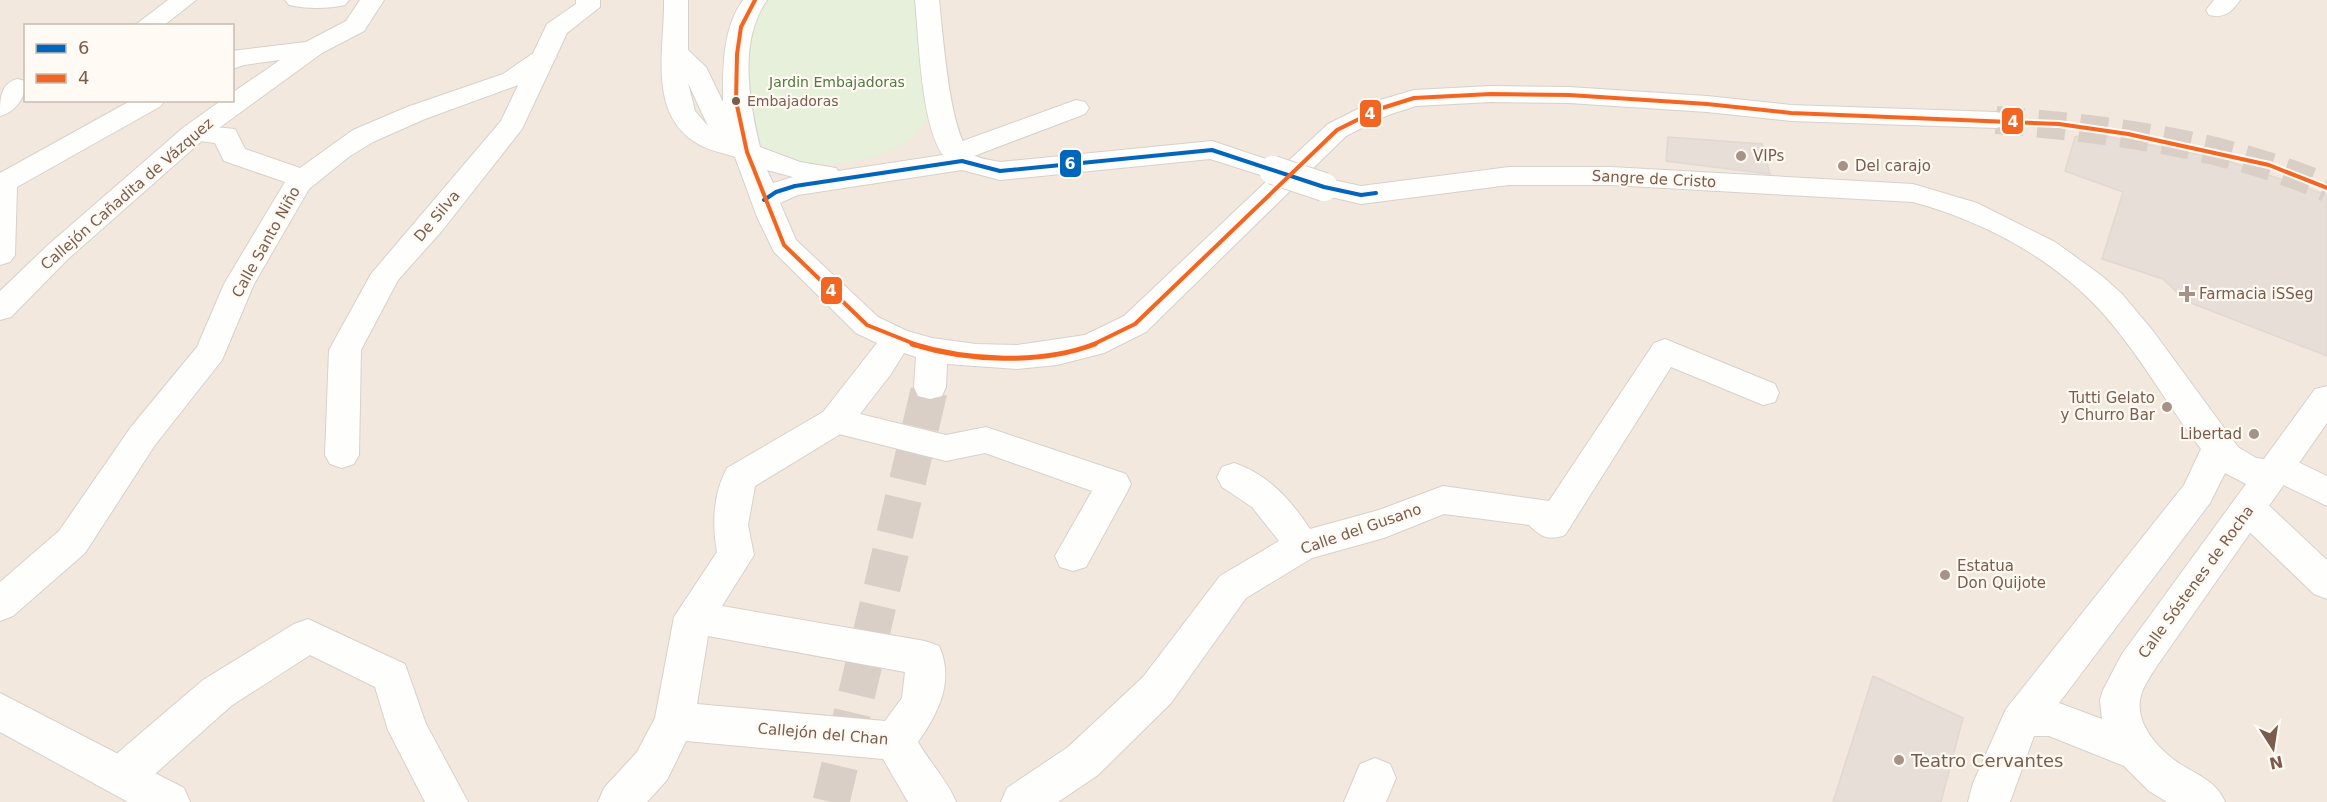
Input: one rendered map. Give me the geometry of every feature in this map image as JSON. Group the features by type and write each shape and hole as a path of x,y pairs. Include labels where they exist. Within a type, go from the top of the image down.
{"street":[{"path":"149,24 184,0"},
{"path":"297,0 337,0"},
{"name":"Callejón Cañadita de Vázquez","path":"0,309 58,252 194,133 313,48 355,26 372,0"},
{"name":"De Silva","path":"342,455 345,350 386,274 431,225 513,123 556,29 588,7 588,0"},
{"path":"676,0 674,82 683,115 705,137 795,170 839,174 956,152 1076,108"},
{"path":"755,0 747,11 741,27 737,54 736,101 740,149 784,245 867,325 896,339 932,350 997,357 1057,353 1093,345 1135,324 1337,130 1379,109 1414,98 1470,94 1569,95 1707,104 1791,113 1996,120"},
{"path":"927,0 937,88 956,152"},
{"path":"234,60 313,48"},
{"name":"Calle Santo Niño","path":"0,605 72,542 143,436 212,352 239,284 298,183 340,150 363,136 417,113 512,79 544,57"},
{"path":"0,108 14,86"},
{"path":"0,255 2,185 148,102"},
{"path":"194,133 225,135 234,155 304,179"},
{"name":"Sangre de Cristo","path":"956,152 1000,171 1212,150 1324,187 1361,195 1509,176 1600,176 1913,193 1948,201 1997,221 2062,262 2109,301 2219,447"},
{"path":"764,200 776,192 795,186 956,152"},
{"path":"619,802 652,766 675,722 678,685 693,617 736,555 730,525 739,478 835,421 880,366 896,339"},
{"path":"930,387 932,350"},
{"name":"Calle del Gusano","path":"1022,802 1083,761 1157,690 1233,587 1302,546 1384,523 1443,500 1539,513 1552,525 1665,351 1763,393"},
{"name":"Calle Sóstenes de Rocha","path":"2138,752 2119,716 2121,691 2145,651 2327,398"},
{"path":"835,421 946,448 986,440 1114,484 1073,556"},
{"path":"1989,802 1994,783 2020,722 2198,493 2219,447 2239,466 2259,474 2276,470 2327,492"},
{"path":"1234,477 1252,485 1282,517 1302,546"},
{"path":"2249,509 2327,583"},
{"name":"Callejón del Chan","path":"675,722 895,741 922,704 925,658 693,617"},
{"path":"122,776 217,693 308,636 391,676 408,730 447,802"},
{"path":"0,711 169,802"},
{"path":"2020,722 2031,717 2049,718 2138,752 2164,777 2204,802"},
{"path":"895,741 918,782 935,802"}],"shaded area":[{"path":"0,0 2327,0 2327,802 0,802"}],"green space":[{"name":"Jardin Embajadoras","path":"768,0 917,0 931,112 923,125 909,140 888,151 848,162 805,163 785,158 769,150 756,136 752,127 744,68 745,49"}],"building":[{"path":"2094,134 2222,159 2327,195 2327,356 2186,301 2163,279 2102,259 2123,192 2065,171 2075,137"},
{"path":"1668,137 1762,144 1770,174 1666,161"},
{"name":"Teatro Cervantes","path":"1873,676 1963,718 1941,802 1833,802"}],"tunnel":[{"path":"1996,120 2081,128 2165,140 2247,160 2327,188"},
{"path":"831,802 930,387"}],"transit line":[{"name":"4","path":"755,0 747,11 741,27 737,54 736,101 747,152 784,245 867,325 896,339 932,350 976,356 1017,357 1057,353 1093,345 1135,324 1337,130 1379,109 1414,98 1491,94 1569,95 1707,104 1791,113 2059,124 2128,134 2269,165 2327,188"},
{"name":"6","path":"764,200 776,192 795,186 962,161 1000,171 1212,150 1324,187 1361,195 1376,193"}],"place":[{"name":"Embajadoras","path":"736,101"},
{"name":"VIPs","path":"1741,156"},
{"name":"Del carajo","path":"1843,166"},
{"name":"Farmacia iSSeg","path":"2187,294"},
{"name":"Tutti Gelato y Churro Bar","path":"2167,407"},
{"name":"Libertad","path":"2254,434"},
{"name":"Estatua Don Quijote","path":"1945,575"},
{"name":"Teatro Cervantes","path":"1899,760"}]}
